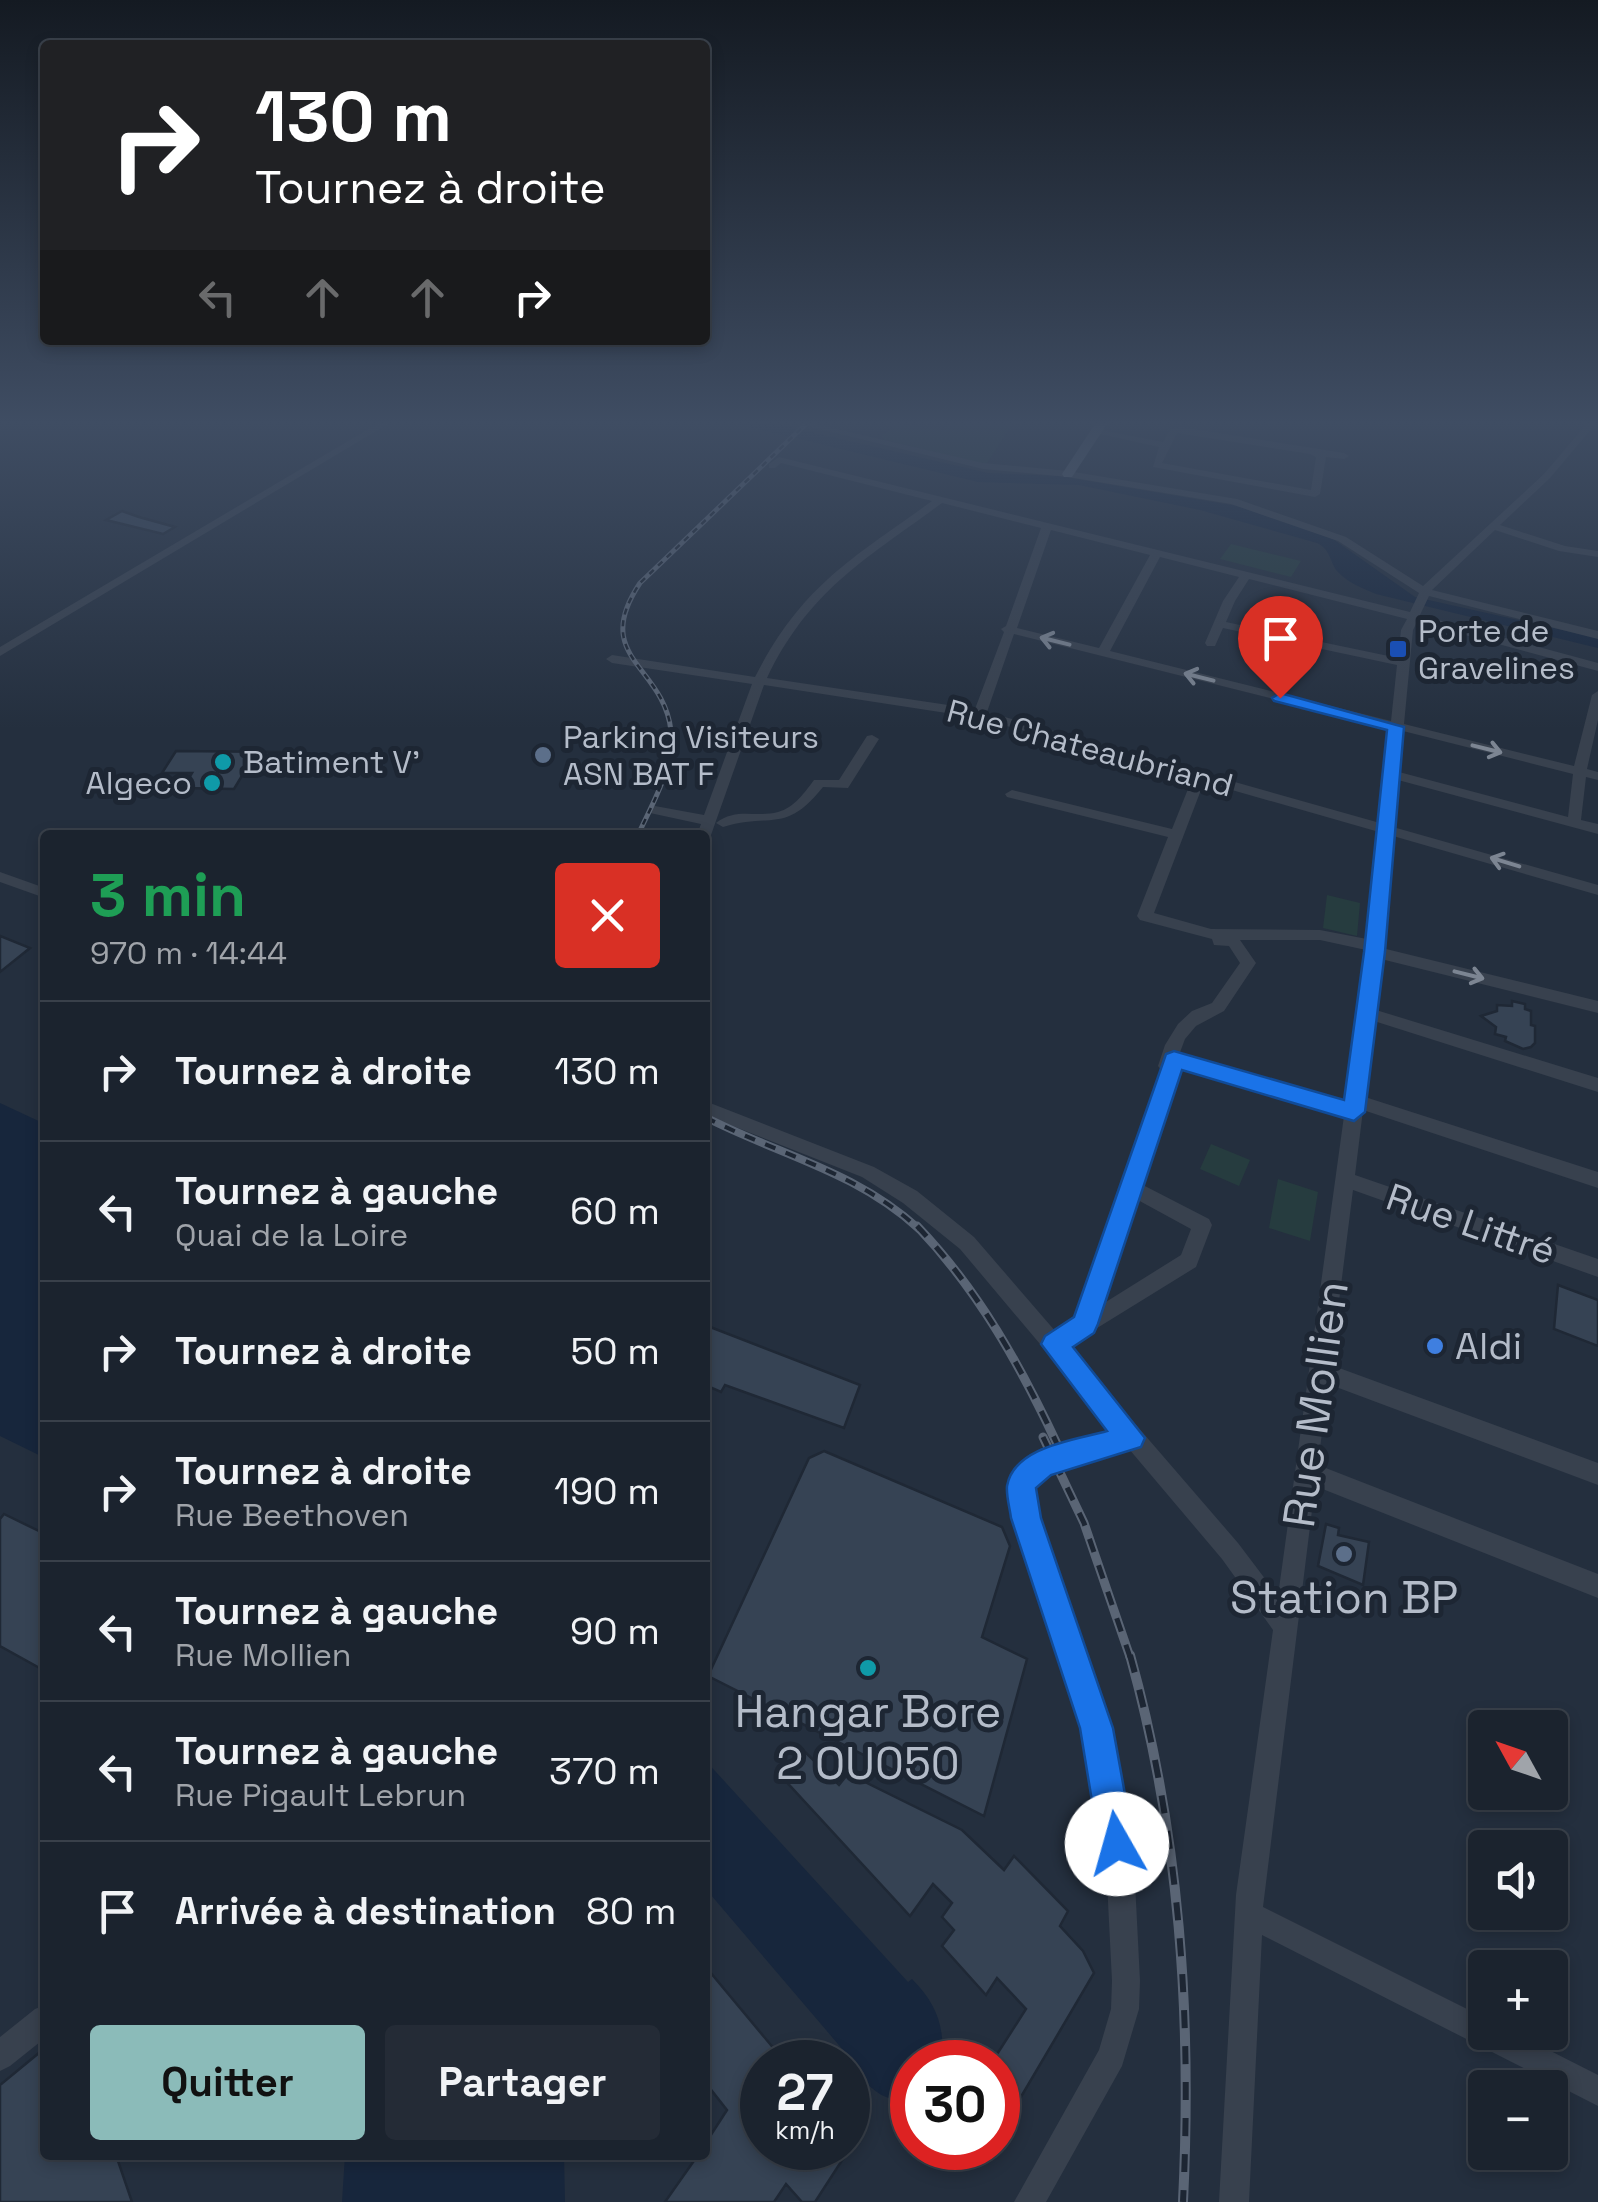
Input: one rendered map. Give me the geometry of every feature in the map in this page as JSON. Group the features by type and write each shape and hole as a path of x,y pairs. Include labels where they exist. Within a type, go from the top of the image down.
{"street":[{"path":"0,652 214,524"},
{"path":"712,826 759,680 797,616 818,590 908,524"},
{"path":"1034,524 1245,577 1598,635"},
{"path":"1298,524 1348,542 1418,604 1598,668"},
{"path":"1418,604 1495,524"},
{"path":"1493,526 1563,548 1598,554"},
{"path":"980,714 1007,629 1047,527"},
{"path":"1102,653 1156,554"},
{"path":"1211,643 1231,596 1245,577"},
{"name":"Rue Mollien","path":"1234,2202 1248,1914 1367,1014 1403,662 1418,604"},
{"path":"1219,624 1403,662"},
{"path":"1007,629 1598,776"},
{"name":"Rue Chateaubriand","path":"612,660 980,714 1598,890"},
{"path":"1574,823 1579,771 1598,694"},
{"path":"654,810 712,826 732,818 781,817 803,806 819,783 843,785 872,739"},
{"path":"1390,774 1598,830"},
{"path":"1200,775 1145,916 1211,934 1320,935 1598,1008"},
{"path":"1012,794 1177,835"},
{"path":"0,878 40,891"},
{"path":"1211,934 1212,940 1232,942 1248,963 1218,1008 1198,1013 1184,1024 1166,1065 1354,1107 1598,1180"},
{"path":"1367,1014 1598,1085"},
{"path":"1084,1324 1173,1064"},
{"path":"710,1110 839,1158 910,1197 976,1252 1230,1551 1286,1627"},
{"name":"Rue Littré","path":"1344,1179 1598,1268"},
{"path":"1054,1344 1188,1261 1202,1225 1131,1188"},
{"path":"1320,1371 1598,1474"},
{"path":"1029,2202 1112,2056 1124,2009 1126,1981 1121,1882 1106,1765 1073,1652 1026,1518 1022,1487 1027,1476 1043,1464 1131,1438"},
{"path":"1307,1472 1598,1586"},
{"path":"1248,1914 1598,2091"},
{"path":"0,2056 40,2023"}],"green space":[{"path":"1231,544 1301,561 1291,577 1220,559"},
{"path":"1327,895 1360,903 1357,936 1323,928"},
{"path":"1211,1144 1250,1160 1239,1186 1200,1169"},
{"path":"1278,1179 1318,1192 1310,1241 1269,1228"}],"water":[{"path":"1249,524 1289,524 1333,539 1415,597 1598,638 1598,648 1376,594 1341,575 1317,543"},
{"path":"0,1103 40,1122 40,1456 0,1436"},
{"path":"710,1765 908,1982 912,1979 937,2016 942,2040 890,2040 890,2098 870,2086 870,2040 835,2040 710,1894"},
{"path":"345,2160 564,2160 565,2202 342,2202"}],"building":[{"path":"121,524 175,527 163,534"},
{"name":"Batiment V'","path":"176,751 282,752 270,774 243,774 234,789 183,788 192,773 162,773"},
{"path":"0,936 30,948 0,972"},
{"path":"1512,1001 1525,1004 1525,1009 1531,1011 1535,1043 1531,1047 1523,1049 1505,1041 1506,1037 1495,1034 1496,1027 1481,1016 1497,1011 1497,1005 1512,1006"},
{"path":"1558,1285 1598,1300 1598,1346 1554,1329"},
{"path":"710,1327 860,1385 844,1428 725,1385 721,1392 710,1387"},
{"name":"Hangar Bore 2 OU050","path":"824,1451 1002,1527 1010,1546 982,1637 1027,1659 984,1816 710,1677 809,1458"},
{"path":"4,1514 40,1532 40,1668 0,1646 0,1519"},
{"name":"Station BP","path":"1326,1524 1339,1528 1338,1535 1369,1542 1363,1585 1318,1566"},
{"path":"803,1750 839,1785 851,1770 861,1780 962,1830 1004,1870 1014,1856 1068,1911 1060,1926 1083,1951 1094,1973 1020,2099 1020,2040 1006,2040 1026,2009 997,1978 986,1995 942,1946 954,1930 942,1917 952,1903 933,1884 910,1916 781,1776"},
{"path":"710,1972 767,2040 740,2040 740,2170 836,2170 815,2202 802,2202 786,2184 774,2202 665,2202 694,2160 710,2160 710,2136 727,2110 710,2088"},
{"path":"40,2052 40,2160 118,2160 132,2202 0,2202 0,2085"}],"railway":[{"path":"640,830 666,771 671,731 666,709 626,645 623,628 627,608 640,583 702,524"},
{"path":"710,1119 843,1178 895,1209 919,1229"},
{"path":"917,1226 979,1303 1029,1387 1058,1446"},
{"path":"1043,1437 1084,1523 1130,1657"},
{"path":"1130,1655 1161,1790 1179,1926 1186,2063 1183,2202"}],"place":[{"name":"Porte de Gravelines","path":"1398,649"},
{"name":"Parking Visiteurs ASN BAT F","path":"543,755"},
{"name":"Batiment V'","path":"223,762"},
{"name":"Algeco","path":"212,783"},
{"name":"Aldi","path":"1435,1346"},
{"name":"Station BP","path":"1344,1554"},
{"name":"Hangar Bore 2 OU050","path":"868,1668"}],"route":[{"path":"1117,1844 1106,1765 1085,1688 1026,1518 1022,1487 1027,1476 1043,1464 1131,1438 1054,1344 1084,1324 1174,1060 1354,1112 1396,727 1280,698"}]}
